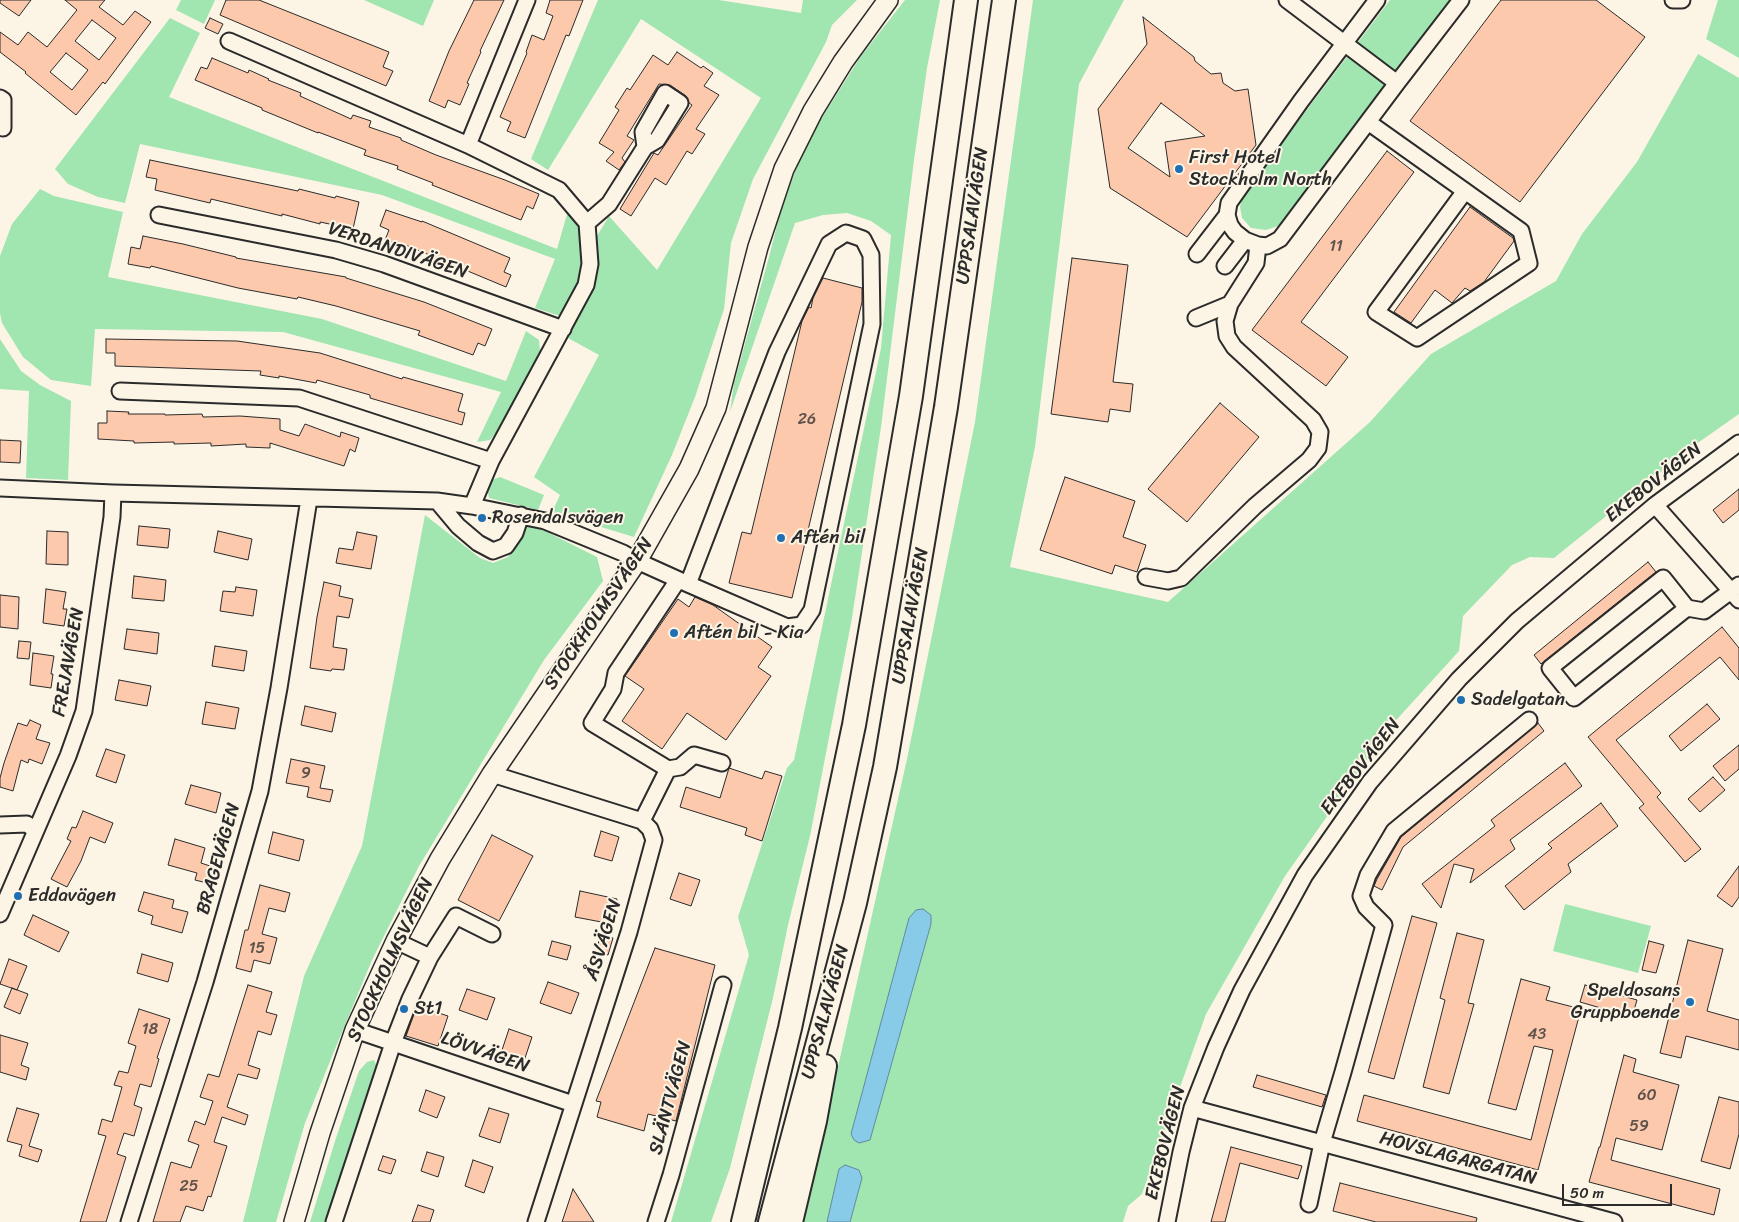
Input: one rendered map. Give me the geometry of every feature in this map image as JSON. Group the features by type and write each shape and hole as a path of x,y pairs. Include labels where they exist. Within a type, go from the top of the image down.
{"highway":[{"name":"UPPSALAVÄGEN","path":"743,1222 790,1028 854,725 912,396 966,0"},
{"name":"UPPSALAVÄGEN","path":"770,1222 855,903 885,767 946,407 1004,0"},
{"path":"791,1222 815,1121 855,903"},
{"path":"729,1222 790,1028"}],"main road":[{"name":"STOCKHOLMSVÄGEN","path":"294,1222 320,1133 355,1030 396,941 440,859 492,774 637,561 689,468 716,408 758,247 784,169 813,111 843,62 888,0"}],"street":[{"path":"468,145 527,0"},
{"path":"1287,0 1397,82"},
{"path":"1197,254 1227,215 1229,203 1377,0"},
{"path":"1227,215 1235,232 1251,243 1267,246 1280,239 1397,82 1461,0"},
{"path":"1673,0 1682,0"},
{"path":"229,41 468,145 559,190 587,224 590,264 586,285 491,461 472,506"},
{"path":"0,98 3,100 3,128"},
{"path":"1368,122 1465,191 1521,231 1529,263 1417,338 1376,312 1465,191"},
{"path":"587,224 609,204 645,147"},
{"name":"VERDANDIVÄGEN","path":"159,215 344,252 384,264 563,329"},
{"path":"0,488 114,493 437,501 472,506 544,521 623,553 683,582 787,627 802,624 812,610 872,324 871,255 864,239 846,233 829,244 777,352 683,582 616,673 613,689 592,723 668,769 680,767 694,755 722,763"},
{"path":"1226,266 1251,243"},
{"path":"1146,577 1168,581 1181,578 1255,506 1309,460 1318,448 1320,432 1313,420 1234,347 1227,336 1225,321 1230,304 1256,263 1251,243"},
{"path":"1196,318 1230,304"},
{"path":"120,391 299,398 491,461"},
{"name":"EKEBOVÄGEN","path":"1167,1222 1192,1108 1216,1047 1242,990 1305,875 1370,782 1459,679 1517,621 1655,505 1739,443"},
{"name":"FREJAVÄGEN","path":"0,914 68,756 84,711 114,493"},
{"name":"BRAGEVÄGEN","path":"129,1222 205,982 260,791 279,688 309,498"},
{"path":"437,501 458,526 478,543 493,551 506,546 516,533 521,515"},
{"path":"1655,505 1736,592 1704,612 1687,608 1663,578 1550,668 1574,698 1687,608"},
{"path":"1309,1204 1322,1143 1384,925 1366,907 1361,896 1368,875 1394,831 1529,720"},
{"path":"492,774 642,821 668,769"},
{"name":"ÅSVÄGEN","path":"536,1222 629,932 654,840 650,829 642,821"},
{"path":"0,825 27,824 35,830"},
{"name":"STOCKHOLMSVÄGEN","path":"334,1222 393,1043 410,999 430,957 456,916 492,934"},
{"path":"396,941 430,957"},
{"name":"SLÄNTVÄGEN","path":"656,1222 671,1175 723,985"},
{"name":"LÖVVÄGEN","path":"355,1030 573,1104"},
{"name":"HOVSLAGARGATAN","path":"1192,1108 1614,1222"}],"green space":[{"path":"181,0 215,0 204,24 176,10"},
{"path":"364,0 434,0 423,26"},
{"path":"598,0 719,0 801,13 803,0 857,0 832,25 826,42 753,179 731,243 724,309 695,397 672,455 634,537 552,512 560,495 534,477 599,355 568,338 592,291 598,261 597,236 609,216 657,270 761,98 641,19 548,170 531,159"},
{"path":"905,0 940,0 927,68 881,427 852,618 810,836 788,925 773,998 730,1168 711,1222 671,1222 749,955 738,917 787,768 794,760 881,348 891,235 871,221 847,213 823,215 795,223 730,412 734,383 781,209 798,164 816,127 861,56"},
{"path":"1033,0 1124,0 1079,84 1035,447 1010,567 1168,602 1370,422 1431,354 1556,281 1582,234 1637,162 1698,54 1739,78 1739,414 1692,447 1554,558 1530,557 1512,565 1463,616 1459,651 1390,727 1285,876 1206,1014 1142,1194 1128,1206 1123,1222 802,1222 907,759 975,422"},
{"path":"1390,0 1452,0 1281,225 1266,230 1251,228 1242,218 1240,207 1243,194"},
{"path":"1718,0 1739,0 1739,58 1706,39"},
{"path":"170,18 200,33 169,97 557,249 568,211 578,227 585,252 579,278 563,317 535,308 555,259 382,195 140,144 125,203 98,197 68,184 55,169"},
{"path":"40,189 54,196 123,212 108,277 322,319 506,381 526,331 539,340 540,351 498,430 490,440 477,442 501,392 283,332 95,329 91,386 51,380 23,357 2,323 0,313 0,256 12,224"},
{"path":"0,339 21,371 40,385 71,401 68,480 26,478 29,391 0,389"},
{"path":"500,477 544,495 538,510 489,498 487,488 491,480"},
{"path":"425,515 480,558 493,563 508,557 526,525 545,531 597,557 603,581 544,660 419,866 372,960 305,1123 276,1222 243,1222 304,976 362,846"},
{"path":"1565,904 1651,926 1638,973 1553,951"},
{"path":"374,1060 378,1069 325,1222 310,1222 359,1071 367,1062"}],"water":[{"path":"923,909 931,915 931,924 870,1140 859,1143 854,1140 851,1134 909,918 916,910"},
{"path":"845,1165 859,1170 862,1178 850,1222 827,1222 839,1169"}],"building":[{"path":"0,0 31,0 19,16 0,3"},
{"path":"65,0 105,0 99,7 123,25 135,11 151,22 105,84 103,82 76,115 0,52 0,32 18,45 28,32 47,47 77,10","holes":["92,20 116,38 99,60 75,41","66,53 88,70 72,90 50,72"]},
{"path":"226,0 259,0 389,52 383,67 393,71 386,86 220,15"},
{"path":"474,0 504,0 480,51 460,105 448,100 445,108 429,101 449,51"},
{"path":"550,0 583,0 569,36 566,35 525,138 507,131 511,122 500,117 527,53 532,35 544,40 553,16 546,13"},
{"path":"1501,0 1596,0 1645,37 1520,202 1410,121"},
{"path":"1143,17 1194,57 1195,61 1211,74 1221,73 1223,83 1235,91 1248,89 1256,145 1187,237 1110,188 1098,109 1147,44","holes":["1161,103 1205,136 1165,142 1170,177 1128,148"]},
{"path":"210,18 223,24 218,34 205,28"},
{"path":"677,52 701,68 703,66 713,73 704,86 719,95 696,129 705,134 692,154 687,151 666,185 655,178 631,216 620,209 654,153 658,155 692,105 686,96 670,85 659,84 627,136 634,140 622,158 625,162 619,170 606,161 614,152 599,143 619,110 615,107 627,88 630,90 653,55 668,65"},
{"path":"212,58 248,73 249,70 301,93 300,96 351,119 353,115 371,121 369,127 401,138 401,140 436,155 539,194 533,209 527,206 521,220 432,185 433,183 397,169 398,166 364,155 366,150 318,133 195,80 201,67 207,69"},
{"path":"1387,151 1414,172 1301,322 1348,357 1326,386 1252,330"},
{"path":"150,160 359,202 353,229 320,222 320,224 282,214 282,216 211,199 210,203 155,190 157,179 146,177"},
{"path":"1470,207 1513,238 1514,241 1484,282 1470,291 1465,288 1452,303 1435,290 1411,323 1394,312"},
{"path":"386,210 422,221 510,258 504,272 511,275 506,287 403,244 403,246 385,240 389,230 380,226"},
{"path":"143,236 236,258 346,277 424,302 492,329 485,346 478,343 473,355 418,335 420,331 336,306 298,297 297,299 238,288 151,266 150,268 128,264 131,247 140,249"},
{"path":"1072,258 1128,265 1113,382 1133,384 1130,412 1110,409 1108,422 1051,414"},
{"path":"823,278 862,288 862,302 792,598 729,583 742,532 751,534 802,321 809,307 811,308 813,298"},
{"path":"106,339 237,341 320,353 402,379 403,377 463,394 458,411 465,413 462,425 317,380 316,383 279,376 279,378 260,375 261,371 115,366 115,353 106,353"},
{"path":"1220,403 1259,437 1187,522 1148,489"},
{"path":"107,411 129,412 128,414 202,414 203,417 240,416 280,419 280,430 299,436 305,424 340,437 341,432 359,438 355,452 350,449 344,466 270,443 270,448 246,447 246,444 211,446 211,443 134,443 134,441 98,439 98,423 107,423"},
{"path":"0,440 21,441 20,463 0,462"},
{"path":"1065,477 1135,501 1123,537 1146,545 1137,572 1115,565 1112,574 1040,550"},
{"path":"1739,489 1739,510 1723,523 1713,510"},
{"path":"139,526 170,529 168,548 137,545"},
{"path":"47,531 68,532 68,565 46,564"},
{"path":"218,531 252,539 248,560 214,552"},
{"path":"357,532 377,536 371,569 336,563 339,548 353,550"},
{"path":"1648,562 1656,572 1541,664 1534,655"},
{"path":"134,576 166,580 164,601 132,598"},
{"path":"324,582 341,586 339,596 353,599 349,618 337,616 333,647 347,649 344,670 332,669 331,671 310,668"},
{"path":"236,587 257,590 253,616 220,611 223,591 235,592"},
{"path":"46,589 66,592 63,609 67,609 64,626 43,623"},
{"path":"0,595 19,597 18,629 0,627"},
{"path":"695,597 713,605 772,647 758,667 771,676 726,740 687,713 662,749 622,721 644,689 625,676 678,599 689,607"},
{"path":"1722,627 1739,648 1739,680 1720,657 1616,740 1661,793 1657,797 1701,849 1685,862 1639,808 1644,804 1588,737"},
{"path":"127,629 159,633 157,654 124,649"},
{"path":"19,641 31,642 29,659 17,658"},
{"path":"215,646 247,651 244,671 212,666"},
{"path":"33,653 54,656 51,688 30,685"},
{"path":"119,680 151,686 147,706 115,700"},
{"path":"206,702 239,708 235,729 202,724"},
{"path":"1707,704 1720,719 1681,751 1669,736"},
{"path":"305,706 336,713 332,732 301,725"},
{"path":"30,720 41,725 36,739 50,743 42,764 29,759 28,763 21,760 13,791 0,787 4,763 18,723 27,726"},
{"path":"1538,723 1544,731 1403,847 1382,890 1374,886 1401,837"},
{"path":"1739,745 1739,769 1725,781 1713,766"},
{"path":"106,749 125,755 116,783 96,776"},
{"path":"291,759 325,766 320,788 333,790 330,802 307,797 309,787 286,783"},
{"path":"1565,763 1582,786 1510,840 1515,849 1470,883 1474,869 1454,864 1441,908 1422,884 1495,826 1491,820"},
{"path":"729,768 762,779 765,771 782,776 762,841 745,835 747,828 680,807 686,787 720,798"},
{"path":"1713,777 1725,790 1700,812 1688,799"},
{"path":"191,785 221,793 216,813 185,804"},
{"path":"1601,803 1618,826 1568,864 1571,872 1524,910 1505,886 1552,848 1548,844"},
{"path":"83,811 113,823 105,843 90,837 81,861 67,887 51,879 71,841 67,839 72,827 76,828"},
{"path":"601,831 619,837 612,861 594,856"},
{"path":"273,832 304,840 299,861 268,853"},
{"path":"492,835 533,856 499,921 458,900"},
{"path":"175,839 205,848 201,863 216,868 211,884 195,880 197,873 168,865"},
{"path":"1739,866 1739,897 1732,907 1717,896"},
{"path":"679,873 700,880 691,906 670,899"},
{"path":"260,885 290,893 285,912 269,908 262,934 277,938 270,964 254,960 251,972 236,968 245,930 248,930"},
{"path":"580,891 617,899 612,924 575,917"},
{"path":"144,892 174,900 172,908 188,912 182,933 151,924 153,916 138,911"},
{"path":"33,915 69,932 59,952 24,935"},
{"path":"1412,916 1437,923 1394,1079 1368,1072"},
{"path":"1457,933 1484,940 1468,1003 1474,1004 1449,1094 1423,1087 1445,1000 1440,998"},
{"path":"601,934 613,938 608,955 596,951"},
{"name":"Speldosans Gruppboende","path":"1688,940 1723,949 1707,1011 1739,1020 1739,1050 1686,1036 1681,1058 1660,1053"},
{"path":"552,941 571,946 567,960 548,955"},
{"path":"1649,941 1664,945 1656,973 1642,970"},
{"path":"655,948 715,965 676,1121 648,1114 644,1131 597,1117 601,1102 596,1101"},
{"path":"142,954 173,963 168,982 137,973"},
{"path":"9,959 27,966 17,990 0,984"},
{"path":"1521,979 1550,987 1546,1000 1581,1009 1538,1170 1357,1121 1364,1095 1531,1140 1553,1050 1534,1046 1516,1110 1488,1103"},
{"path":"548,982 579,993 571,1014 540,1003"},
{"path":"248,985 272,992 266,1012 277,1015 271,1035 258,1031 248,1065 260,1069 257,1079 238,1074 227,1107 248,1115 245,1125 222,1117 214,1142 227,1146 211,1197 208,1196 203,1211 186,1206 180,1222 153,1222 171,1162 191,1168 199,1145 188,1141 195,1121 205,1125 213,1101 200,1097 208,1074 219,1077"},
{"path":"1585,985 1637,1000 1632,1017 1580,1002"},
{"path":"12,988 28,994 20,1014 4,1007"},
{"path":"467,989 495,998 487,1020 459,1010"},
{"path":"417,1006 448,1016 438,1046 406,1036"},
{"path":"139,1009 170,1019 157,1058 159,1059 151,1087 140,1084 134,1105 142,1108 134,1136 124,1133 117,1154 126,1157 106,1222 80,1222 106,1136 98,1134 102,1119 112,1122 122,1087 114,1085 119,1071 128,1073 136,1046 128,1043"},
{"path":"509,1029 532,1037 524,1061 501,1053"},
{"path":"0,1035 28,1043 21,1065 29,1068 26,1080 0,1072"},
{"path":"1624,1055 1636,1059 1633,1072 1679,1085 1662,1150 1616,1138 1611,1160 1720,1189 1714,1215 1589,1182"},
{"path":"1257,1075 1326,1095 1322,1107 1253,1087"},
{"path":"426,1090 445,1097 437,1118 419,1111"},
{"path":"1719,1097 1739,1102 1739,1134 1730,1169 1701,1161"},
{"path":"17,1108 39,1114 29,1146 42,1150 38,1162 19,1156 22,1145 7,1141"},
{"path":"489,1108 509,1114 500,1143 479,1136"},
{"path":"1231,1147 1302,1166 1298,1179 1240,1163 1225,1222 1211,1222"},
{"path":"427,1152 444,1157 438,1177 421,1171"},
{"path":"383,1156 396,1160 391,1174 378,1170"},
{"path":"473,1160 493,1167 484,1193 465,1186"},
{"path":"1340,1183 1477,1218 1476,1222 1376,1222 1333,1211"},
{"path":"573,1189 594,1222 562,1222"},
{"path":"418,1205 434,1210 430,1222 412,1222"}],"place":[{"name":"First Hotel Stockholm North","path":"1179,169"},
{"name":"Rosendalsvägen","path":"482,518"},
{"name":"Aftén bil","path":"781,538"},
{"name":"Aftén bil - Kia","path":"674,633"},
{"name":"Sadelgatan","path":"1461,700"},
{"name":"Eddavägen","path":"18,896"},
{"name":"Speldosans Gruppboende","path":"1690,1002"},
{"name":"St1","path":"404,1009"}]}
